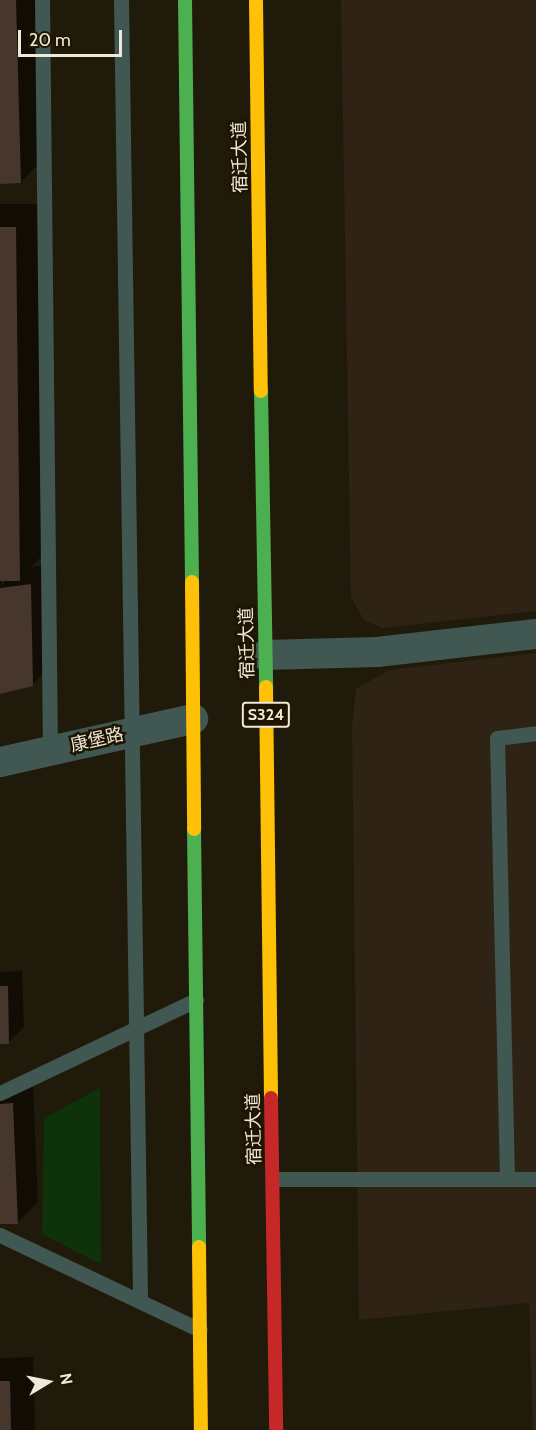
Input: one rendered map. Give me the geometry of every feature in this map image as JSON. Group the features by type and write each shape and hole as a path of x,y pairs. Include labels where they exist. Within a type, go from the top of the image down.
{"main road":[{"path":"185,0 201,1430"},
{"name":"宿迁大道","path":"255,0 276,1430"}],"street":[{"path":"265,655 377,652 536,634"},
{"name":"康堡路","path":"0,762 193,719"}],"lane":[{"path":"42,0 50,751"},
{"path":"121,0 140,1301"},
{"path":"507,1179 497,738 536,734"},
{"path":"0,1093 196,1000"},
{"path":"273,1179 536,1179"},
{"path":"0,1236 200,1329"}],"shaded area":[{"path":"341,0 536,0 536,611 382,628 364,620 351,598"},
{"path":"536,653 536,1430 533,1430 529,1303 359,1320 352,726 356,689 389,670"}],"green space":[{"path":"100,1088 101,1264 42,1234 44,1118"}],"building":[{"path":"0,0 16,0 21,183 0,184"},
{"path":"0,227 16,227 20,581 0,581"},
{"path":"31,584 33,686 0,694 0,588"},
{"path":"0,986 8,986 9,1044 0,1044"},
{"path":"13,1103 18,1224 0,1224 0,1104"},
{"path":"0,1381 10,1381 11,1430 0,1430"}],"traffic: fast":[{"path":"185,0 192,582"},
{"path":"261,391 266,687"},
{"path":"194,829 199,1247"}],"traffic: slow":[{"path":"256,0 261,391"},
{"path":"192,582 194,829"},
{"path":"266,687 271,1098"},
{"path":"199,1247 201,1430"}],"traffic: jam":[{"path":"271,1098 276,1430"}]}
